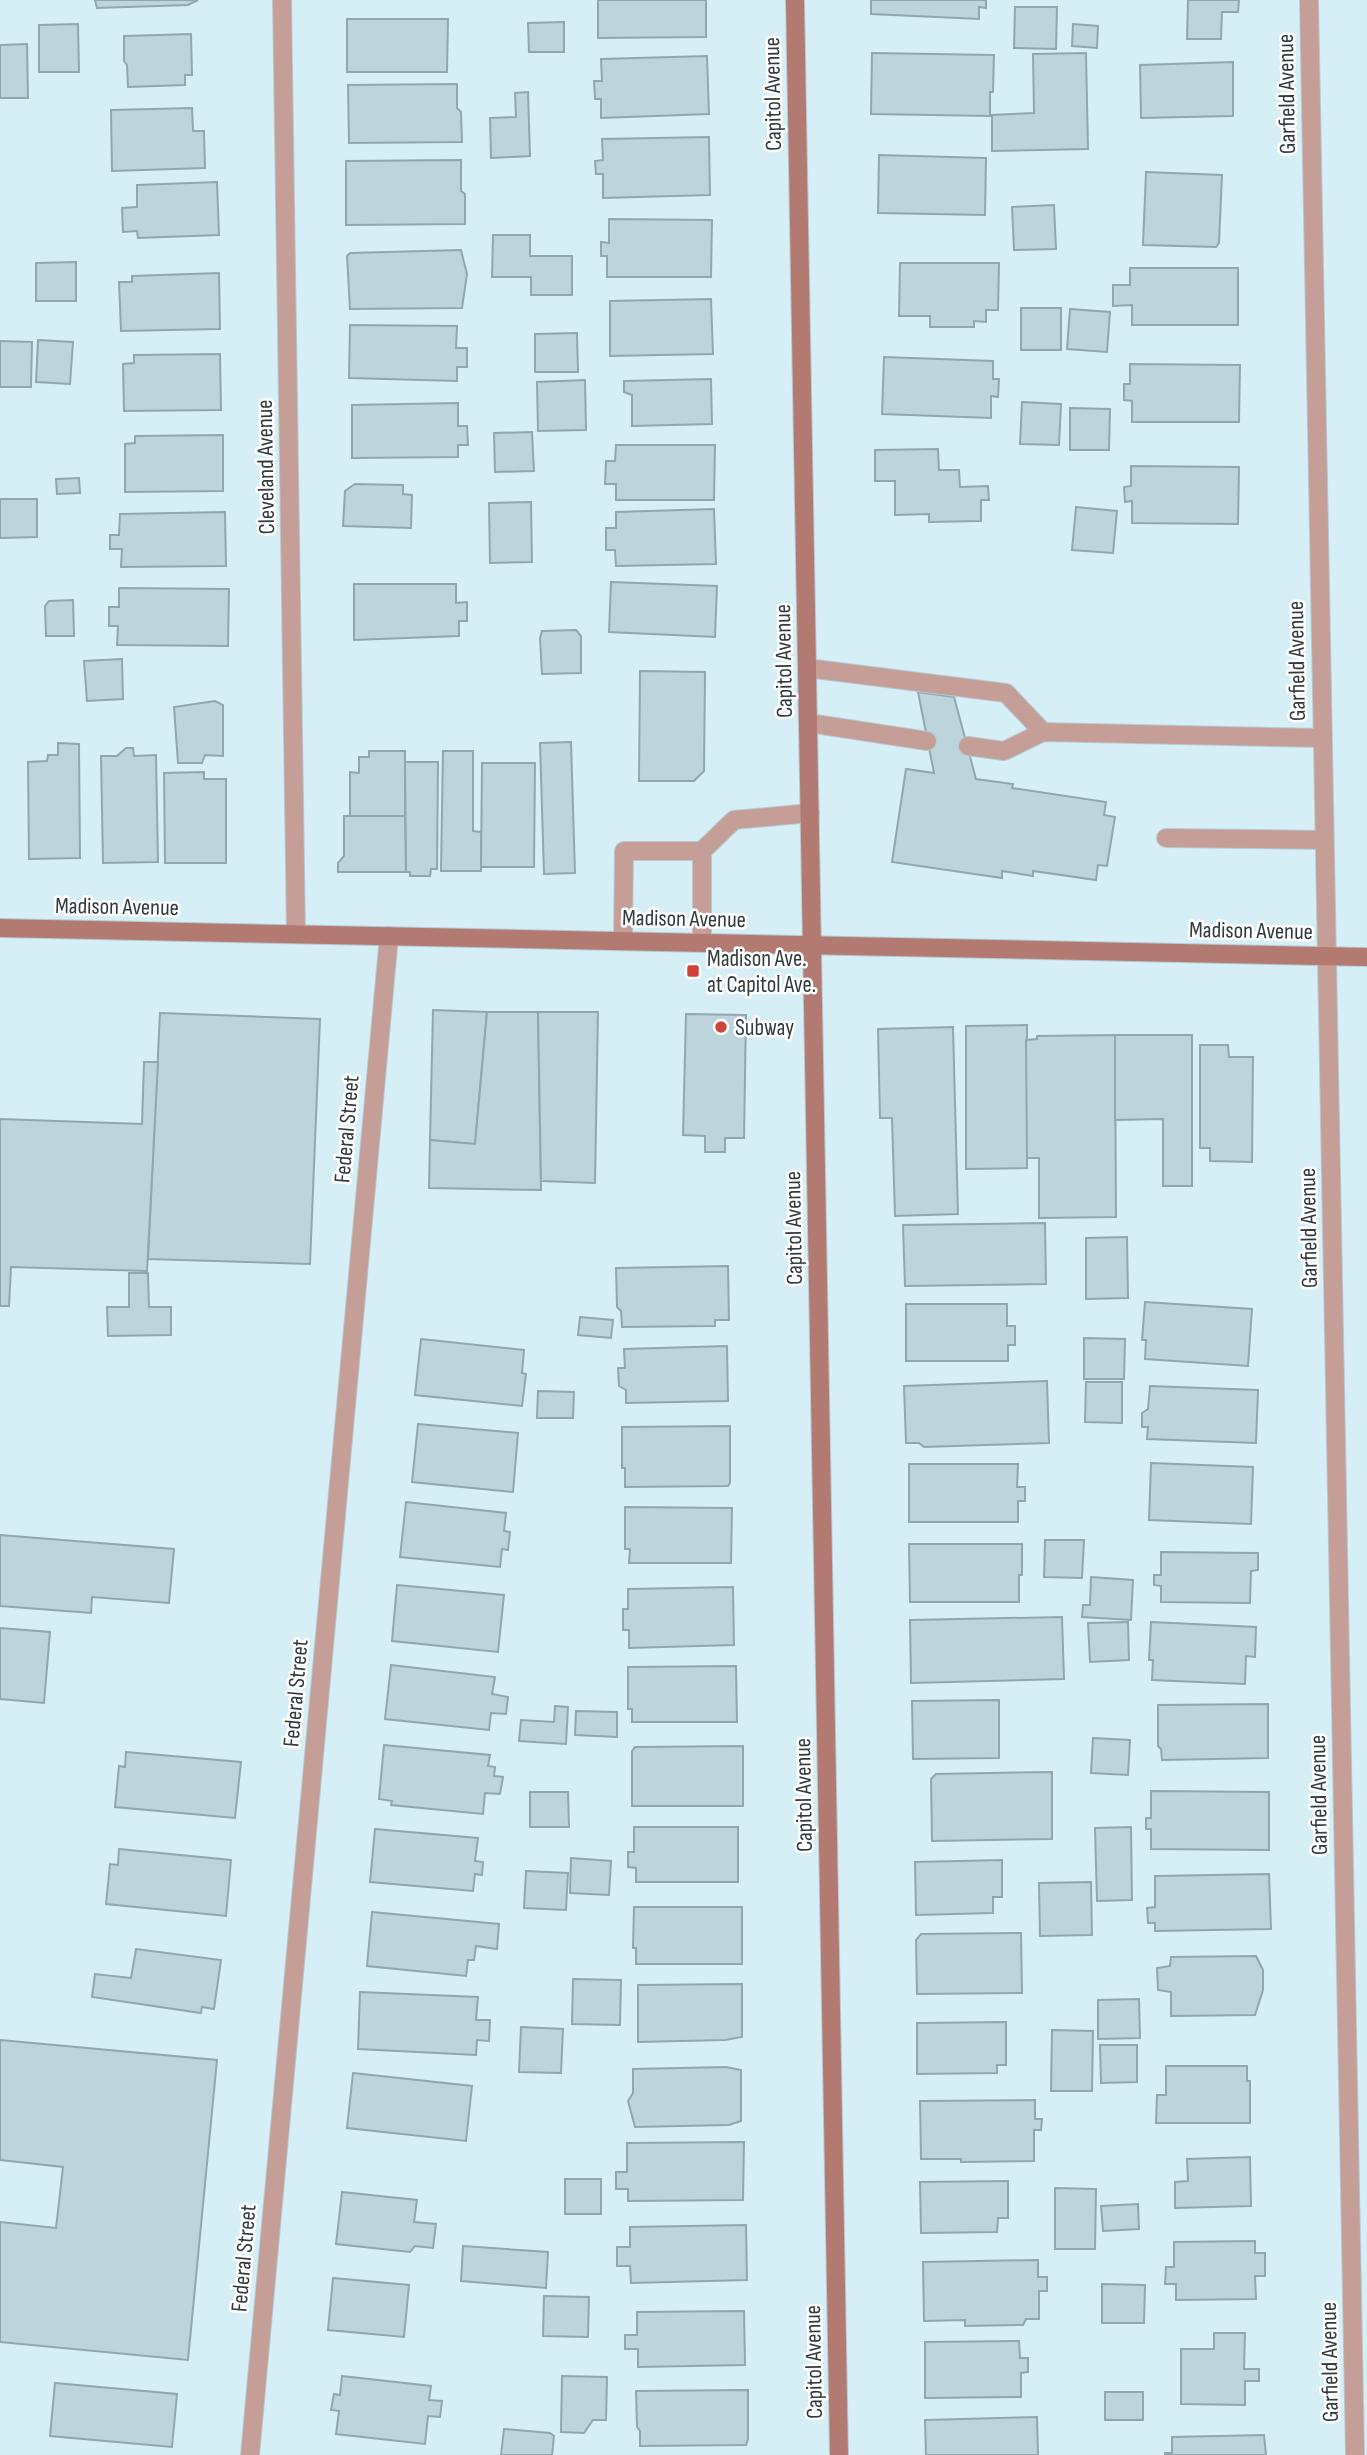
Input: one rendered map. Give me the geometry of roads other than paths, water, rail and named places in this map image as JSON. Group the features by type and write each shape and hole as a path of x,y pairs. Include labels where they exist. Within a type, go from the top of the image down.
{"main road":[{"name":"Capitol Avenue","path":"795,0 839,2455"},
{"name":"Madison Avenue","path":"0,928 1367,957"}],"street":[{"name":"Cleveland Avenue","path":"282,0 296,934"},
{"name":"Garfield Avenue","path":"1309,0 1356,2455"},
{"path":"807,668 1006,693 1043,732"},
{"path":"808,723 928,741"},
{"path":"968,746 1004,751 1043,732 1322,738"},
{"path":"623,941 624,851 702,851 734,820 810,813"},
{"path":"1166,838 1324,840"},
{"path":"702,851 702,943"},
{"name":"Federal Street","path":"250,2455 389,936"}],"place":[{"name":"Madison Ave. at Capitol Ave.","path":"693,971"},
{"name":"Subway","path":"721,1027"}]}
